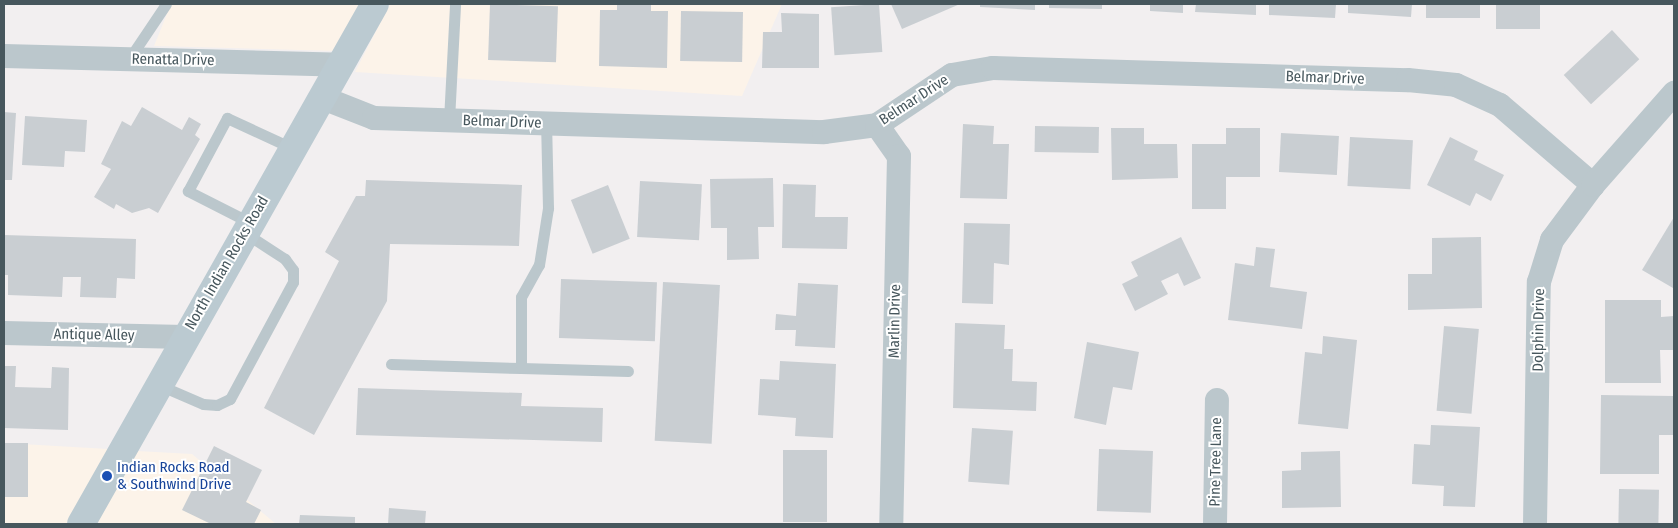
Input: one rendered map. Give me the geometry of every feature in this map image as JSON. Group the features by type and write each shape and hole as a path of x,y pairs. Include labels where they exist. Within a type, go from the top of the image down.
{"street":[{"name":"North Indian Rocks Road","path":"81,524 185,336 342,65 369,6"},
{"name":"Renatta Drive","path":"4,56 342,65"},
{"name":"Belmar Drive","path":"323,98 374,118 824,132 877,125 952,75 993,68 1408,80 1456,85 1500,105 1593,185"},
{"name":"Dolphin Drive","path":"1535,524 1539,282 1557,232 1593,185 1674,93"},
{"name":"Marlin Drive","path":"877,125 899,156 891,524"},
{"name":"Antique Alley","path":"4,333 185,336"},
{"name":"Pine Tree Lane","path":"1215,524 1217,400"}],"lane":[{"path":"129,59 166,4"},
{"path":"448,120 455,4"},
{"path":"159,385 202,404 217,405 230,399 293,282 293,270 285,260 248,228 188,191 227,118 294,149"},
{"path":"521,368 521,297 539,265 548,208 546,123"},
{"path":"391,364 628,371"}],"shaded area":[{"path":"171,4 361,4 336,51 154,46"},
{"path":"390,4 782,4 742,96 355,72"},
{"path":"4,443 108,449 67,524 4,524"},
{"path":"137,451 192,454 276,524 103,524 98,522"}],"building":[{"path":"490,4 558,6 556,62 488,60"},
{"path":"617,4 651,4 651,11 668,11 667,68 599,66 600,10 617,10"},
{"path":"879,4 882,52 834,55 831,7"},
{"path":"891,4 960,4 902,29"},
{"path":"980,4 1035,4 1035,10 980,7"},
{"path":"1049,4 1102,4 1102,9 1049,8"},
{"path":"1150,4 1183,4 1183,13 1150,11"},
{"path":"1196,4 1256,4 1256,15 1195,12"},
{"path":"1269,4 1336,4 1335,18 1269,15"},
{"path":"1348,4 1412,4 1411,17 1348,13"},
{"path":"1426,4 1480,4 1480,18 1426,18"},
{"path":"1496,4 1540,4 1540,29 1496,29"},
{"path":"681,11 743,12 742,62 680,61"},
{"path":"781,13 819,14 819,68 762,68 763,32 782,32"},
{"path":"1612,30 1639,59 1591,104 1564,75"},
{"path":"142,107 182,130 189,117 201,124 195,135 200,139 158,213 149,208 132,213 116,204 114,209 94,197 111,169 101,164 122,121 131,126"},
{"path":"4,112 16,113 12,180 4,180"},
{"path":"25,116 87,120 85,152 65,151 64,167 22,165"},
{"path":"963,124 994,126 993,144 1009,144 1007,199 960,198"},
{"path":"1035,126 1099,127 1099,153 1035,152"},
{"path":"1111,128 1144,128 1144,144 1177,144 1178,178 1112,180"},
{"path":"1226,128 1260,128 1260,177 1226,177 1226,209 1192,209 1192,144 1226,144"},
{"path":"1281,133 1339,136 1337,175 1279,172"},
{"path":"1350,137 1413,140 1410,189 1347,186"},
{"path":"1450,137 1478,151 1474,160 1504,175 1491,201 1476,193 1470,206 1427,185"},
{"path":"773,178 774,227 758,227 759,259 727,260 727,228 711,228 710,179"},
{"path":"366,180 522,185 519,246 390,244 387,301 314,435 264,408 339,261 325,252 356,196 365,196"},
{"path":"640,181 702,184 699,240 637,237"},
{"path":"783,184 816,185 815,217 848,217 847,249 782,248"},
{"path":"608,185 630,239 593,254 571,200"},
{"path":"1674,217 1674,287 1673,288 1642,270"},
{"path":"964,223 1010,224 1009,265 994,263 993,304 962,303"},
{"path":"4,235 136,239 135,279 117,278 116,298 80,297 81,277 63,277 62,297 8,295 8,275 4,275"},
{"path":"1181,237 1201,278 1184,286 1178,273 1161,281 1168,294 1135,311 1122,284 1138,276 1131,262"},
{"path":"1481,237 1482,308 1408,310 1408,274 1432,274 1432,238"},
{"path":"1256,247 1275,249 1270,287 1307,292 1302,329 1228,320 1235,263 1254,266"},
{"path":"561,279 657,282 655,341 559,338"},
{"path":"663,282 720,285 712,444 655,441"},
{"path":"798,283 838,285 835,348 795,346 796,330 775,330 776,314 796,316"},
{"path":"1605,300 1661,300 1661,317 1674,316 1674,350 1660,350 1661,383 1605,383"},
{"path":"955,323 1005,325 1004,349 1013,349 1012,381 1037,382 1036,411 953,408"},
{"path":"1444,326 1479,329 1471,414 1437,411"},
{"path":"1323,336 1357,340 1348,429 1298,424 1305,352 1322,354"},
{"path":"1087,342 1139,352 1132,390 1113,387 1106,425 1074,418"},
{"path":"780,361 836,364 833,438 795,436 796,418 758,415 760,379 779,380"},
{"path":"4,366 16,366 15,387 51,388 52,367 69,368 68,430 4,428"},
{"path":"358,388 522,393 521,406 603,408 602,442 356,435"},
{"path":"1601,395 1674,396 1674,435 1659,435 1659,474 1600,474"},
{"path":"1431,425 1480,427 1475,507 1443,506 1444,486 1412,484 1414,444 1430,445"},
{"path":"972,428 1013,431 1009,485 968,482"},
{"path":"4,443 28,443 28,497 4,497"},
{"path":"214,446 262,470 246,502 261,510 254,524 211,524 182,510"},
{"path":"1099,449 1153,451 1151,513 1097,511"},
{"path":"783,450 827,450 827,522 783,522"},
{"path":"1340,451 1341,507 1282,508 1282,471 1301,470 1301,452"},
{"path":"1619,489 1659,490 1658,524 1618,524"},
{"path":"389,508 426,511 425,524 388,524"},
{"path":"300,515 355,517 355,524 299,524"}],"place":[{"name":"Indian Rocks Road & Southwind Drive","path":"107,476"}]}
